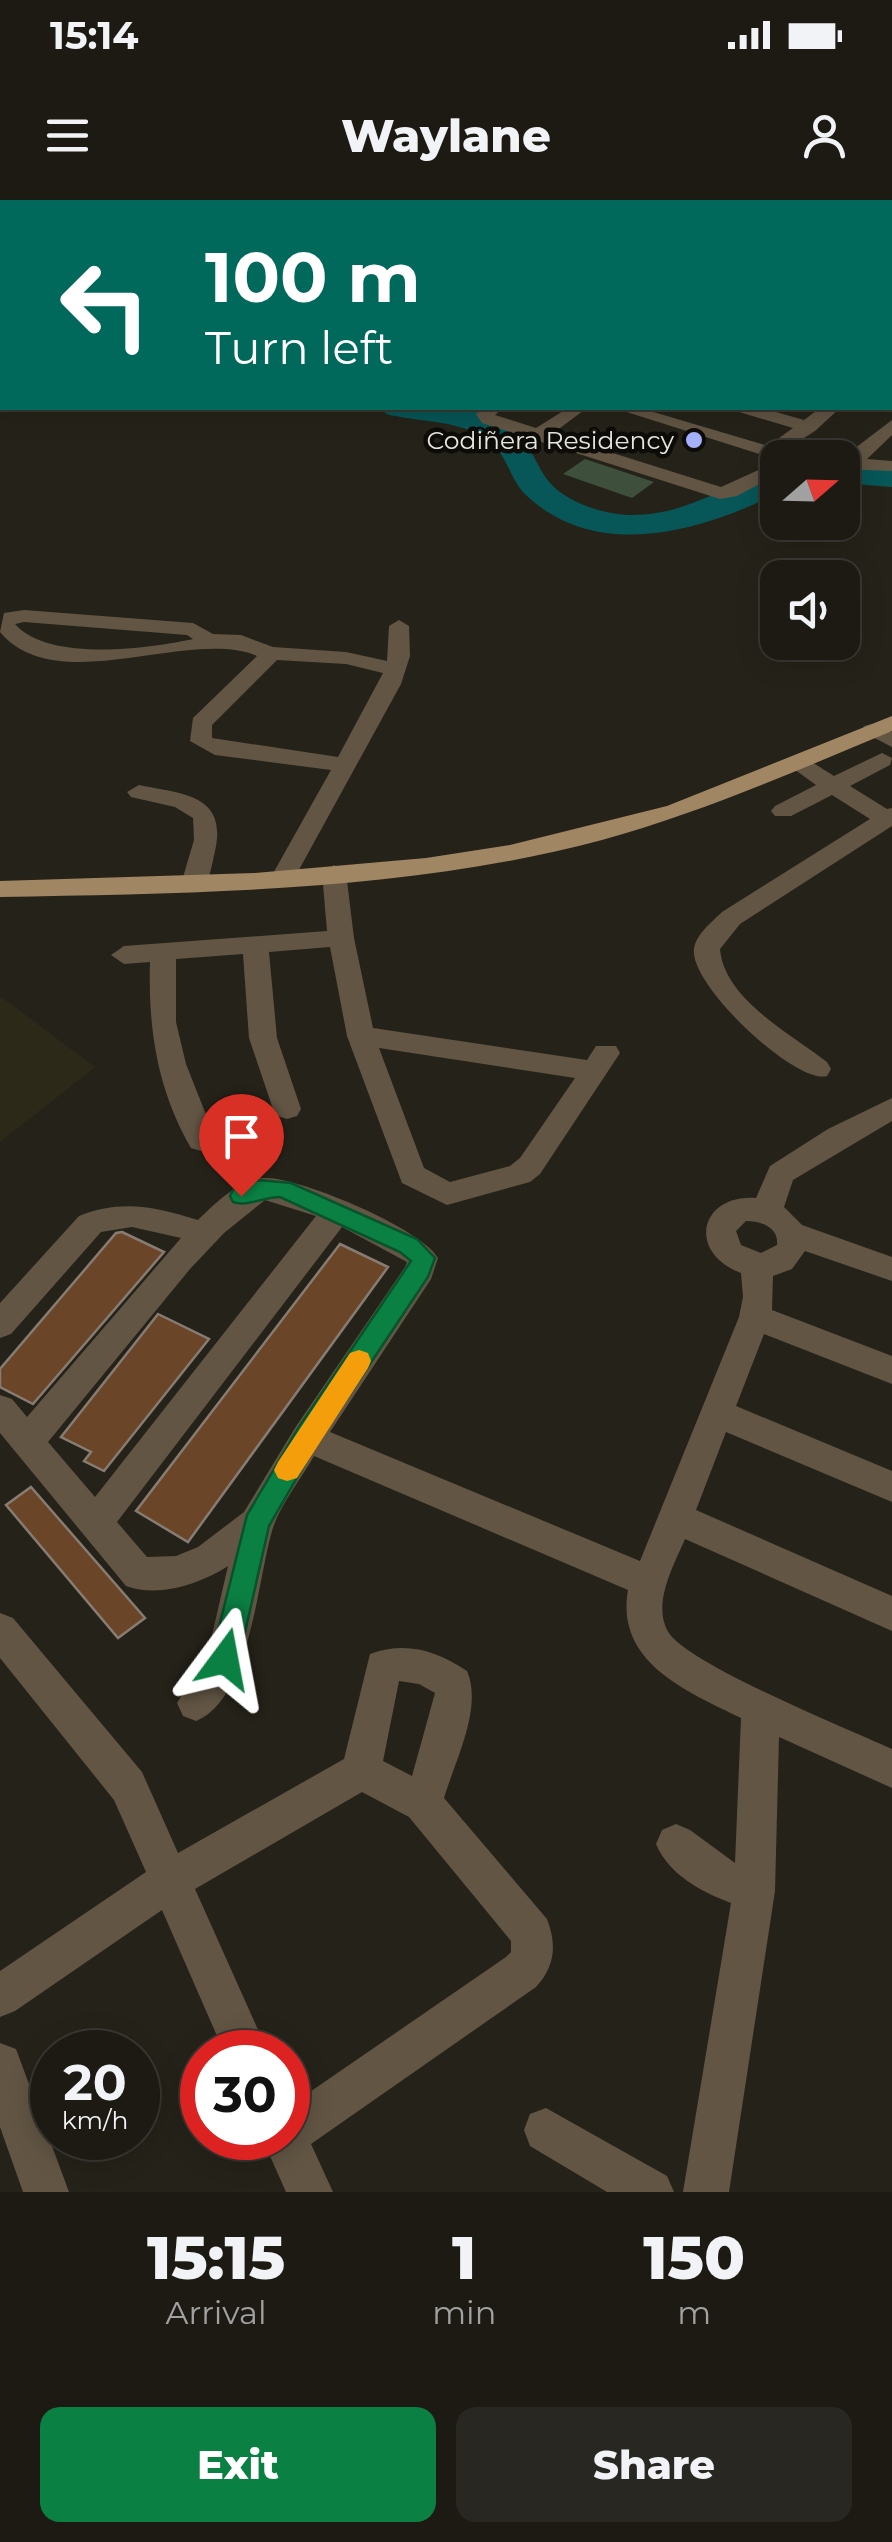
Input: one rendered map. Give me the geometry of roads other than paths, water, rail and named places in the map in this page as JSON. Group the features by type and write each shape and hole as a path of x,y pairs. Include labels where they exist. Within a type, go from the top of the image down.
{"main road":[{"path":"0,889 194,884 334,874 490,856 674,811 799,764 884,739"}],"street":[{"path":"539,434 576,410"},
{"path":"629,410 706,440 760,455"},
{"path":"752,410 809,426"},
{"path":"794,440 829,410"},
{"path":"490,412 539,434 612,444 725,492 760,468"},
{"path":"612,444 655,418"},
{"path":"860,452 891,427"},
{"path":"860,465 892,466"},
{"path":"208,640 193,629 156,626 24,616 4,624 15,637 48,654 110,654 194,646 208,640 241,641 270,653 346,658 394,670"},
{"path":"283,877 347,765 394,670 399,656 399,626"},
{"path":"270,653 264,664 201,722 201,741 215,748 347,765"},
{"path":"783,812 833,786 884,739"},
{"path":"799,764 889,817 732,918 712,937 706,952 707,966 720,986 817,1069"},
{"path":"138,792 177,798 196,807 208,819 210,830 194,884"},
{"path":"334,874 341,938 361,1036 412,1174 447,1194 520,1174 530,1166 601,1062 361,1036"},
{"path":"124,955 341,938"},
{"path":"254,946 263,1038 287,1110"},
{"path":"163,952 162,1022 172,1064 201,1140"},
{"path":"767,1211 780,1174 892,1108"},
{"path":"26,1444 203,1234 241,1196 258,1188 282,1189 409,1246 423,1258 420,1270 306,1438 256,1523 225,1659 196,1703"},
{"path":"746,1209 767,1211 787,1225 792,1234 788,1255 774,1264 756,1266 728,1252 720,1229 734,1212 746,1209"},
{"path":"0,1325 90,1224 104,1217 122,1214 160,1220 203,1234"},
{"path":"96,1524 335,1214"},
{"path":"792,1234 892,1269"},
{"path":"756,1266 759,1297 755,1318 645,1594 646,1623 658,1649 690,1672 892,1769"},
{"path":"755,1318 892,1370"},
{"path":"0,1409 139,1574 177,1572 211,1558 256,1523"},
{"path":"717,1414 892,1486"},
{"path":"306,1438 650,1582"},
{"path":"676,1518 892,1614"},
{"path":"0,1630 128,1786 236,2030"},
{"path":"0,1996 169,1882 361,1771 383,1668 392,1662 438,1672 454,1684 454,1702 423,1802"},
{"path":"706,2192 754,1891 761,1706"},
{"path":"310,2119 521,1972 532,1960 532,1934 423,1802 361,1771"},
{"path":"676,1844 714,1876 754,1891"},
{"path":"0,2065 46,2192"},
{"path":"546,2130 650,2192"},
{"path":"296,2160 310,2192"}],"waterway":[{"path":"410,410 478,423 501,434 540,491 568,510 598,521 659,524 720,507 760,489"},
{"path":"860,474 892,477"}],"place":[{"name":"Codiñera Residency","path":"694,440"}]}
